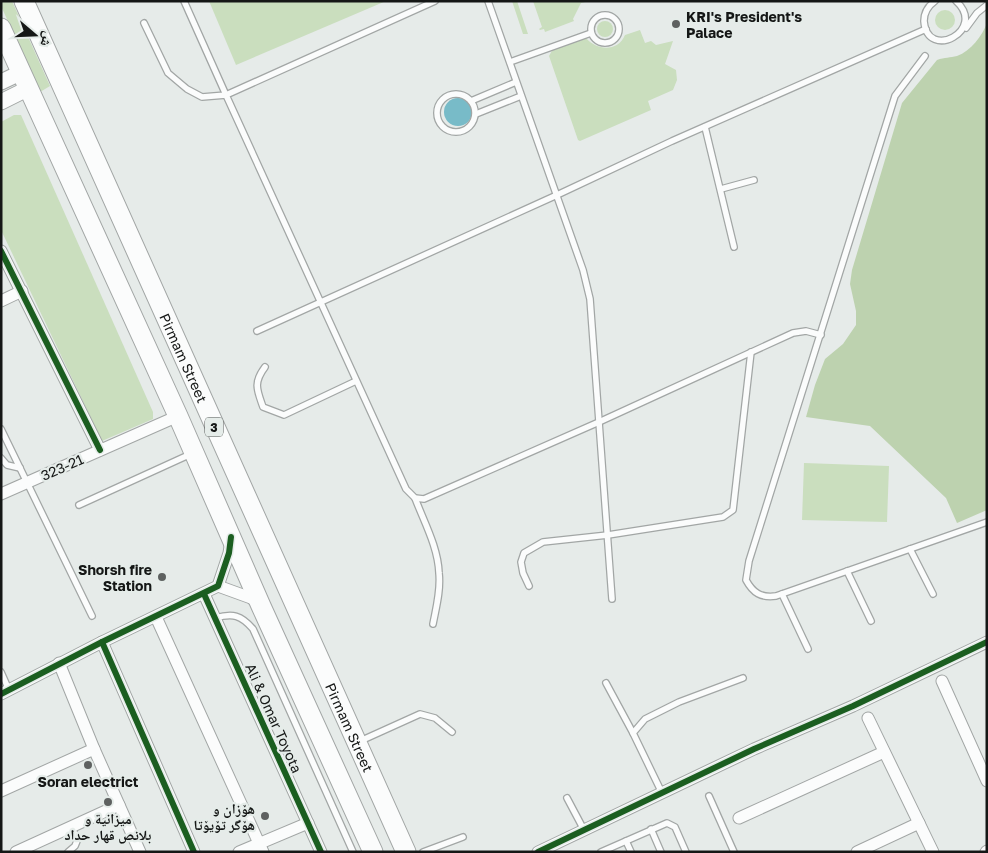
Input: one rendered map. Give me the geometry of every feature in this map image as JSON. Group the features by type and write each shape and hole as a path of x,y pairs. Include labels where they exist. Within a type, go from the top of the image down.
{"highway":[{"name":"Pirmam Street","path":"24,1 406,852"},
{"name":"Pirmam Street","path":"1,28 194,452 261,606 262,626 373,852"},
{"path":"385,852 394,848 402,849 406,852"}],"street":[{"path":"1,82 25,80"},
{"path":"1,101 25,80"},
{"path":"1,89 4,97 1,101"},
{"path":"1,251 100,450"},
{"path":"1,301 22,291"},
{"name":"323-21","path":"1,494 178,416"},
{"path":"5,692 59,663 218,586 229,553 231,537"},
{"path":"218,586 251,598 261,606"},
{"name":"Ali & Omar Toyota","path":"204,594 321,852"},
{"path":"156,617 261,848"},
{"path":"102,642 194,852"},
{"path":"538,852 754,749 853,706 987,642"},
{"path":"59,663 94,749 140,852"},
{"path":"942,681 987,781"},
{"path":"868,718 933,852"},
{"path":"1,791 94,749"},
{"path":"740,818 884,752"},
{"path":"16,852 30,849 72,826 119,805"},
{"path":"239,852 261,848 308,822"},
{"path":"857,852 919,823"}],"lane":[{"path":"184,1 406,489 415,498 435,550 440,573 433,624"},
{"path":"144,23 168,73 187,90 202,97 226,95 435,1"},
{"path":"488,1 583,270 590,300 612,598"},
{"path":"926,1 924,17 926,29 930,35 941,41 954,39 963,32 977,13 987,4"},
{"path":"926,10 935,1"},
{"path":"956,1 965,12 966,20 963,32"},
{"path":"601,15 610,16 619,25 617,38 609,43 600,43 591,33 592,24 601,15"},
{"path":"257,331 705,127 926,29"},
{"path":"510,62 591,33"},
{"path":"925,56 894,96 746,572 746,580 753,592 758,594 769,597 782,594 987,522"},
{"path":"471,101 516,82"},
{"path":"458,94 471,101 476,114 468,129 456,133 444,129 437,119 438,107 445,97 458,94"},
{"path":"476,114 521,96"},
{"path":"705,127 734,247"},
{"path":"721,188 754,180"},
{"path":"415,498 424,499 794,333 806,331 821,335"},
{"path":"529,586 521,562 524,553 543,542 608,535 723,517 733,510 751,352"},
{"path":"265,367 260,374 256,386 263,407 284,415 356,381"},
{"path":"1,429 92,616"},
{"path":"79,505 194,452"},
{"path":"1,458 7,465 20,468"},
{"path":"910,549 933,594"},
{"path":"847,571 872,621"},
{"path":"782,594 808,649"},
{"path":"215,618 228,614 262,626 353,852"},
{"path":"1,672 5,692"},
{"path":"633,733 644,720 679,702 743,678"},
{"path":"606,683 662,793"},
{"path":"357,742 420,714 435,718 452,732"},
{"path":"709,796 734,852"},
{"path":"568,798 584,830"},
{"path":"600,852 666,823 675,827 686,852"},
{"path":"68,852 78,841 72,826"},
{"path":"651,829 661,852"},
{"path":"423,852 463,837"},
{"path":"626,840 631,852"}],"green space":[{"path":"1,1 12,1 50,86 40,92 1,6"},
{"path":"209,1 386,1 236,65"},
{"path":"512,1 517,1 528,34 523,34"},
{"path":"533,1 590,1 581,3 573,19 574,21 545,32 544,29 539,29 542,27"},
{"path":"945,10 952,13 955,20 952,27 945,30 938,27 935,20 938,13"},
{"path":"602,21 608,21 613,26 611,35 602,37 597,32 597,26"},
{"path":"987,23 987,510 957,523 946,498 870,426 806,417 825,359 843,344 856,325 856,311 850,284 852,270 902,103 937,60 957,56 967,51 979,38"},
{"path":"640,30 645,43 651,41 656,45 673,41 665,64 676,70 677,80 673,90 648,101 651,110 580,141 578,140 549,56 553,49 586,38 601,47 612,47 622,41 625,35"},
{"path":"14,115 21,115 153,412 153,419 102,441 1,230 1,122"},
{"path":"804,463 889,466 887,522 802,520"}],"water":[{"path":"458,98 468,102 472,112 468,122 458,126 448,122 444,112 448,102"}],"cycle path":[{"path":"1,251 100,450"},
{"path":"1,694 102,642 218,586 229,553 231,537"},
{"path":"204,594 321,852"},
{"path":"102,642 194,852"},
{"path":"538,852 754,749 853,706 987,642"}],"place":[{"name":"KRI's President's Palace","path":"676,24"},
{"name":"Shorsh fire Station","path":"162,577"},
{"name":"Soran electrict","path":"88,765"},
{"name":"ميزانية و بلانص قهار حداد","path":"108,802"},
{"name":"هۆزان و هۆگر تۆیۆتا","path":"265,816"}]}
